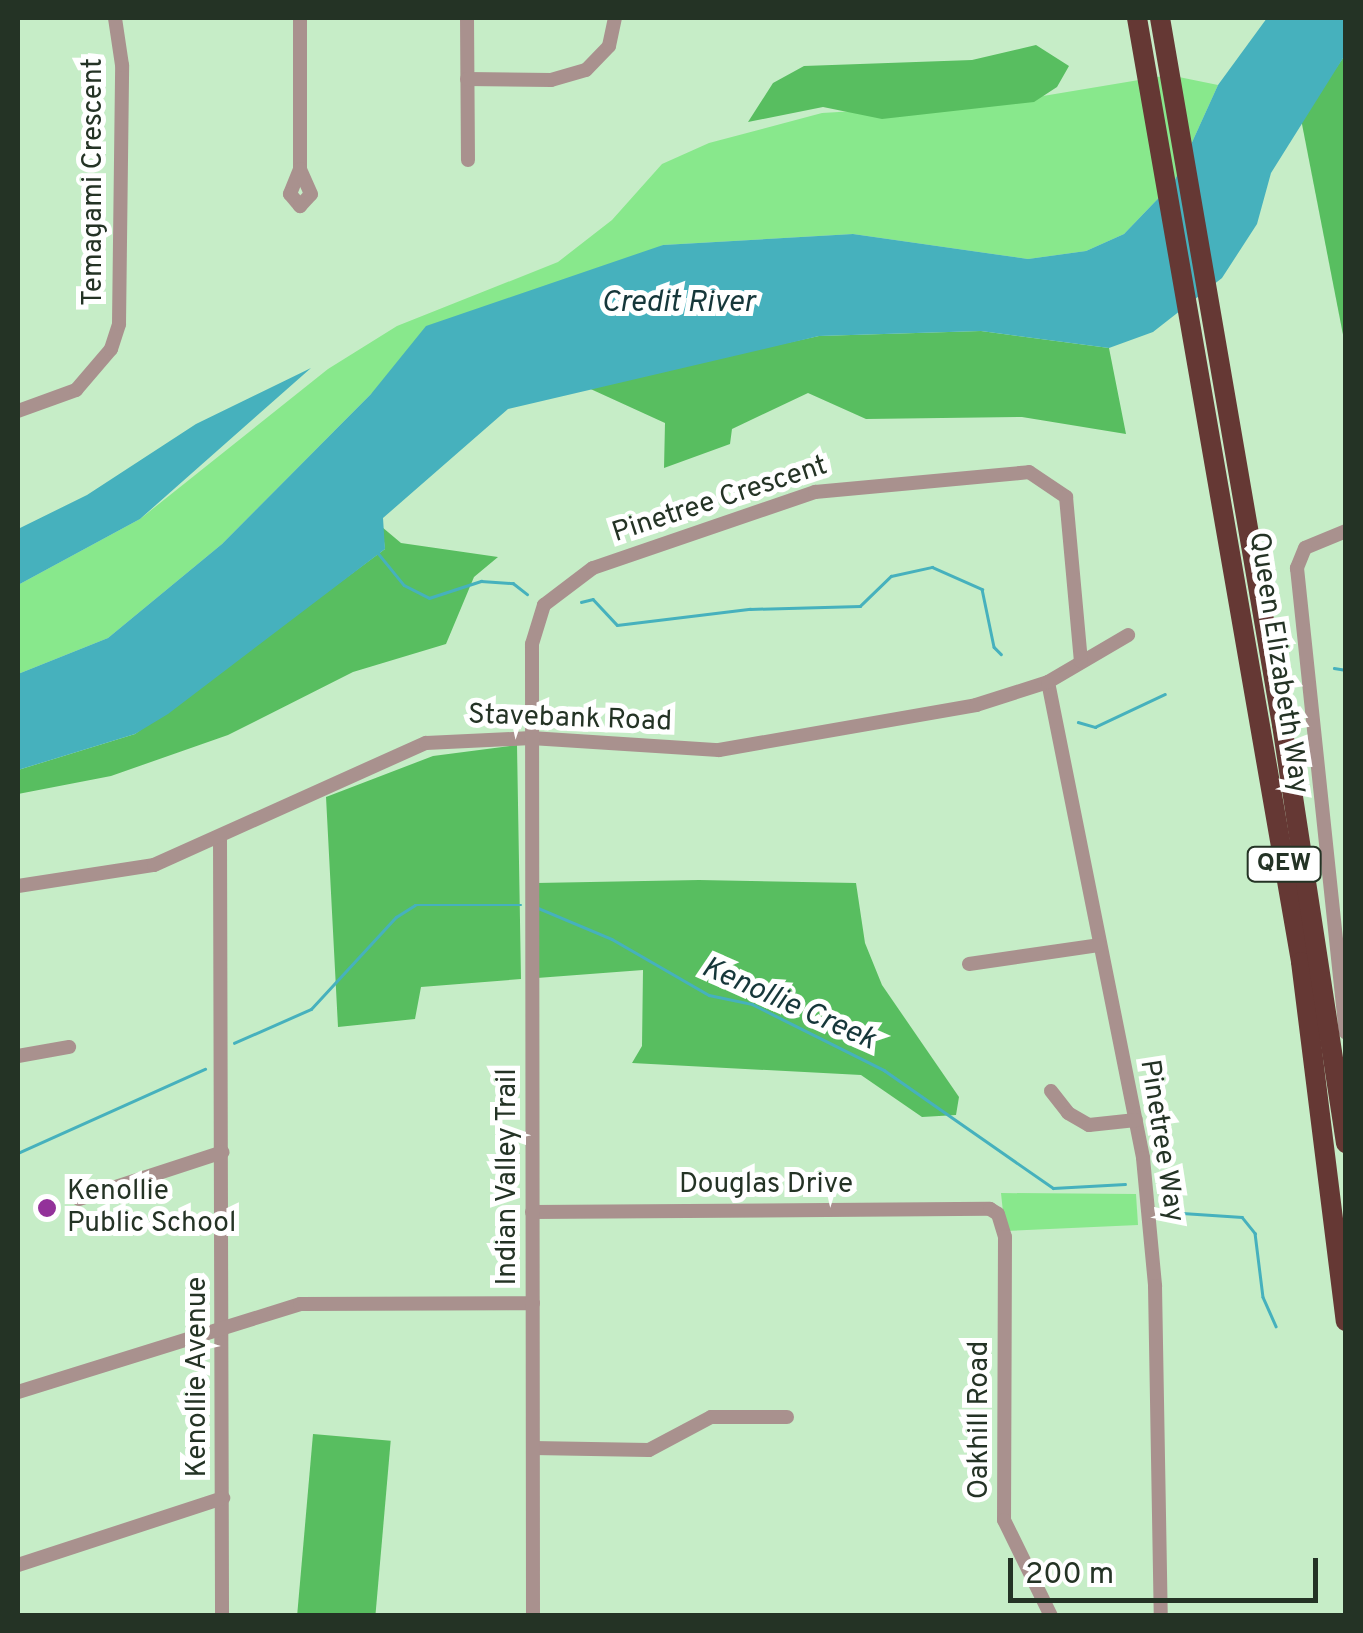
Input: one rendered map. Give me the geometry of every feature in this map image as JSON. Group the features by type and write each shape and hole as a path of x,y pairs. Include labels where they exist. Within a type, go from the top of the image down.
{"highway":[{"name":"Queen Elizabeth Way","path":"1149,24 1346,1144"},
{"name":"Queen Elizabeth Way","path":"1218,408 1310,1021 1346,1320"}],"street":[{"name":"Temagami Crescent","path":"18,410 76,390 111,349 119,324 122,65 115,18"},
{"path":"300,18 300,169"},
{"path":"467,18 468,160"},
{"path":"467,79 551,80 586,70 609,46 614,18"},
{"name":"Pinetree Crescent","path":"532,738 532,644 556,590 593,568 845,485 1040,474 1066,497 1080,661"},
{"path":"1346,531 1311,545 1298,559 1297,576 1340,917 1346,1032"},
{"name":"Stavebank Road","path":"18,886 136,869 220,838 398,751 458,740 532,738 719,750 976,704 1048,682 1128,634"},
{"name":"Pinetree Way","path":"1048,682 1136,1120 1156,1286 1161,1616"},
{"name":"Indian Valley Trail","path":"532,738 533,1616"},
{"name":"Kenollie Avenue","path":"220,838 222,1616"},
{"path":"970,964 1098,945"},
{"path":"18,1056 69,1047"},
{"path":"1052,1090 1068,1113 1089,1124 1136,1120"},
{"path":"78,1199 223,1152"},
{"name":"Douglas Drive","path":"532,1212 998,1214"},
{"name":"Oakhill Road","path":"998,1214 1005,1237 1004,1520 1051,1616"},
{"path":"18,1392 300,1304 533,1303"},
{"path":"533,1448 649,1450 711,1416 787,1417"},
{"path":"18,1565 223,1498"}],"green space":[{"path":"1036,45 1069,66 1057,87 1034,102 882,119 823,107 748,122 773,83 804,66 972,60"},
{"path":"1346,55 1345,345 1301,119"},
{"path":"1169,75 1218,85 1174,182 1124,234 1086,251 1028,259 853,234 663,245 371,394 222,544 108,638 18,674 18,585 140,519 328,369 397,326 558,262 612,220 662,164 709,143 822,113 1007,102"},
{"path":"981,331 1109,348 1126,434 1022,417 866,419 808,393 732,429 730,444 664,468 665,423 584,386 819,336"},
{"path":"382,527 401,543 498,557 474,577 446,644 353,672 228,735 111,776 18,794 18,770 135,734 385,549"},
{"path":"517,745 521,979 421,987 415,1019 338,1027 326,797 433,756"},
{"path":"536,883 856,883 865,943 882,985 959,1097 956,1115 922,1117 861,1075 632,1063 642,1046 643,970 537,978"},
{"path":"1001,1193 1136,1194 1138,1225 1005,1231"},
{"path":"313,1434 391,1441 375,1616 297,1614"}],"water":[{"name":"Credit River","path":"1267,18 1345,18 1345,55 1271,173 1257,224 1222,278 1153,332 1109,348 981,331 819,336 508,409 383,518 385,549 168,714 135,734 18,770 18,674 108,638 222,544 371,394 426,326 663,245 853,234 1028,259 1086,251 1124,234 1174,182 1218,85"},
{"path":"311,368 140,519 18,585 18,529 87,495 196,424"}],"waterway":[{"path":"378,553 404,585 429,598 481,581 513,583 527,594"},
{"path":"581,602 593,599 617,625 750,609 860,606 891,576 932,567 982,589 994,647 1001,654"},
{"path":"1334,668 1346,670"},
{"path":"1078,722 1095,727 1165,694"},
{"name":"Kenollie Creek","path":"234,1043 311,1009 396,917 415,905 521,905"},
{"name":"Kenollie Creek","path":"538,908 612,939 709,995 752,1004 884,1070 1053,1188 1125,1184"},
{"name":"Kenollie Creek","path":"18,1153 205,1069"},
{"name":"Kenollie Creek","path":"1167,1212 1242,1217 1255,1233 1263,1297 1276,1326"}],"place":[{"name":"Kenollie Public School","path":"47,1208"}]}
